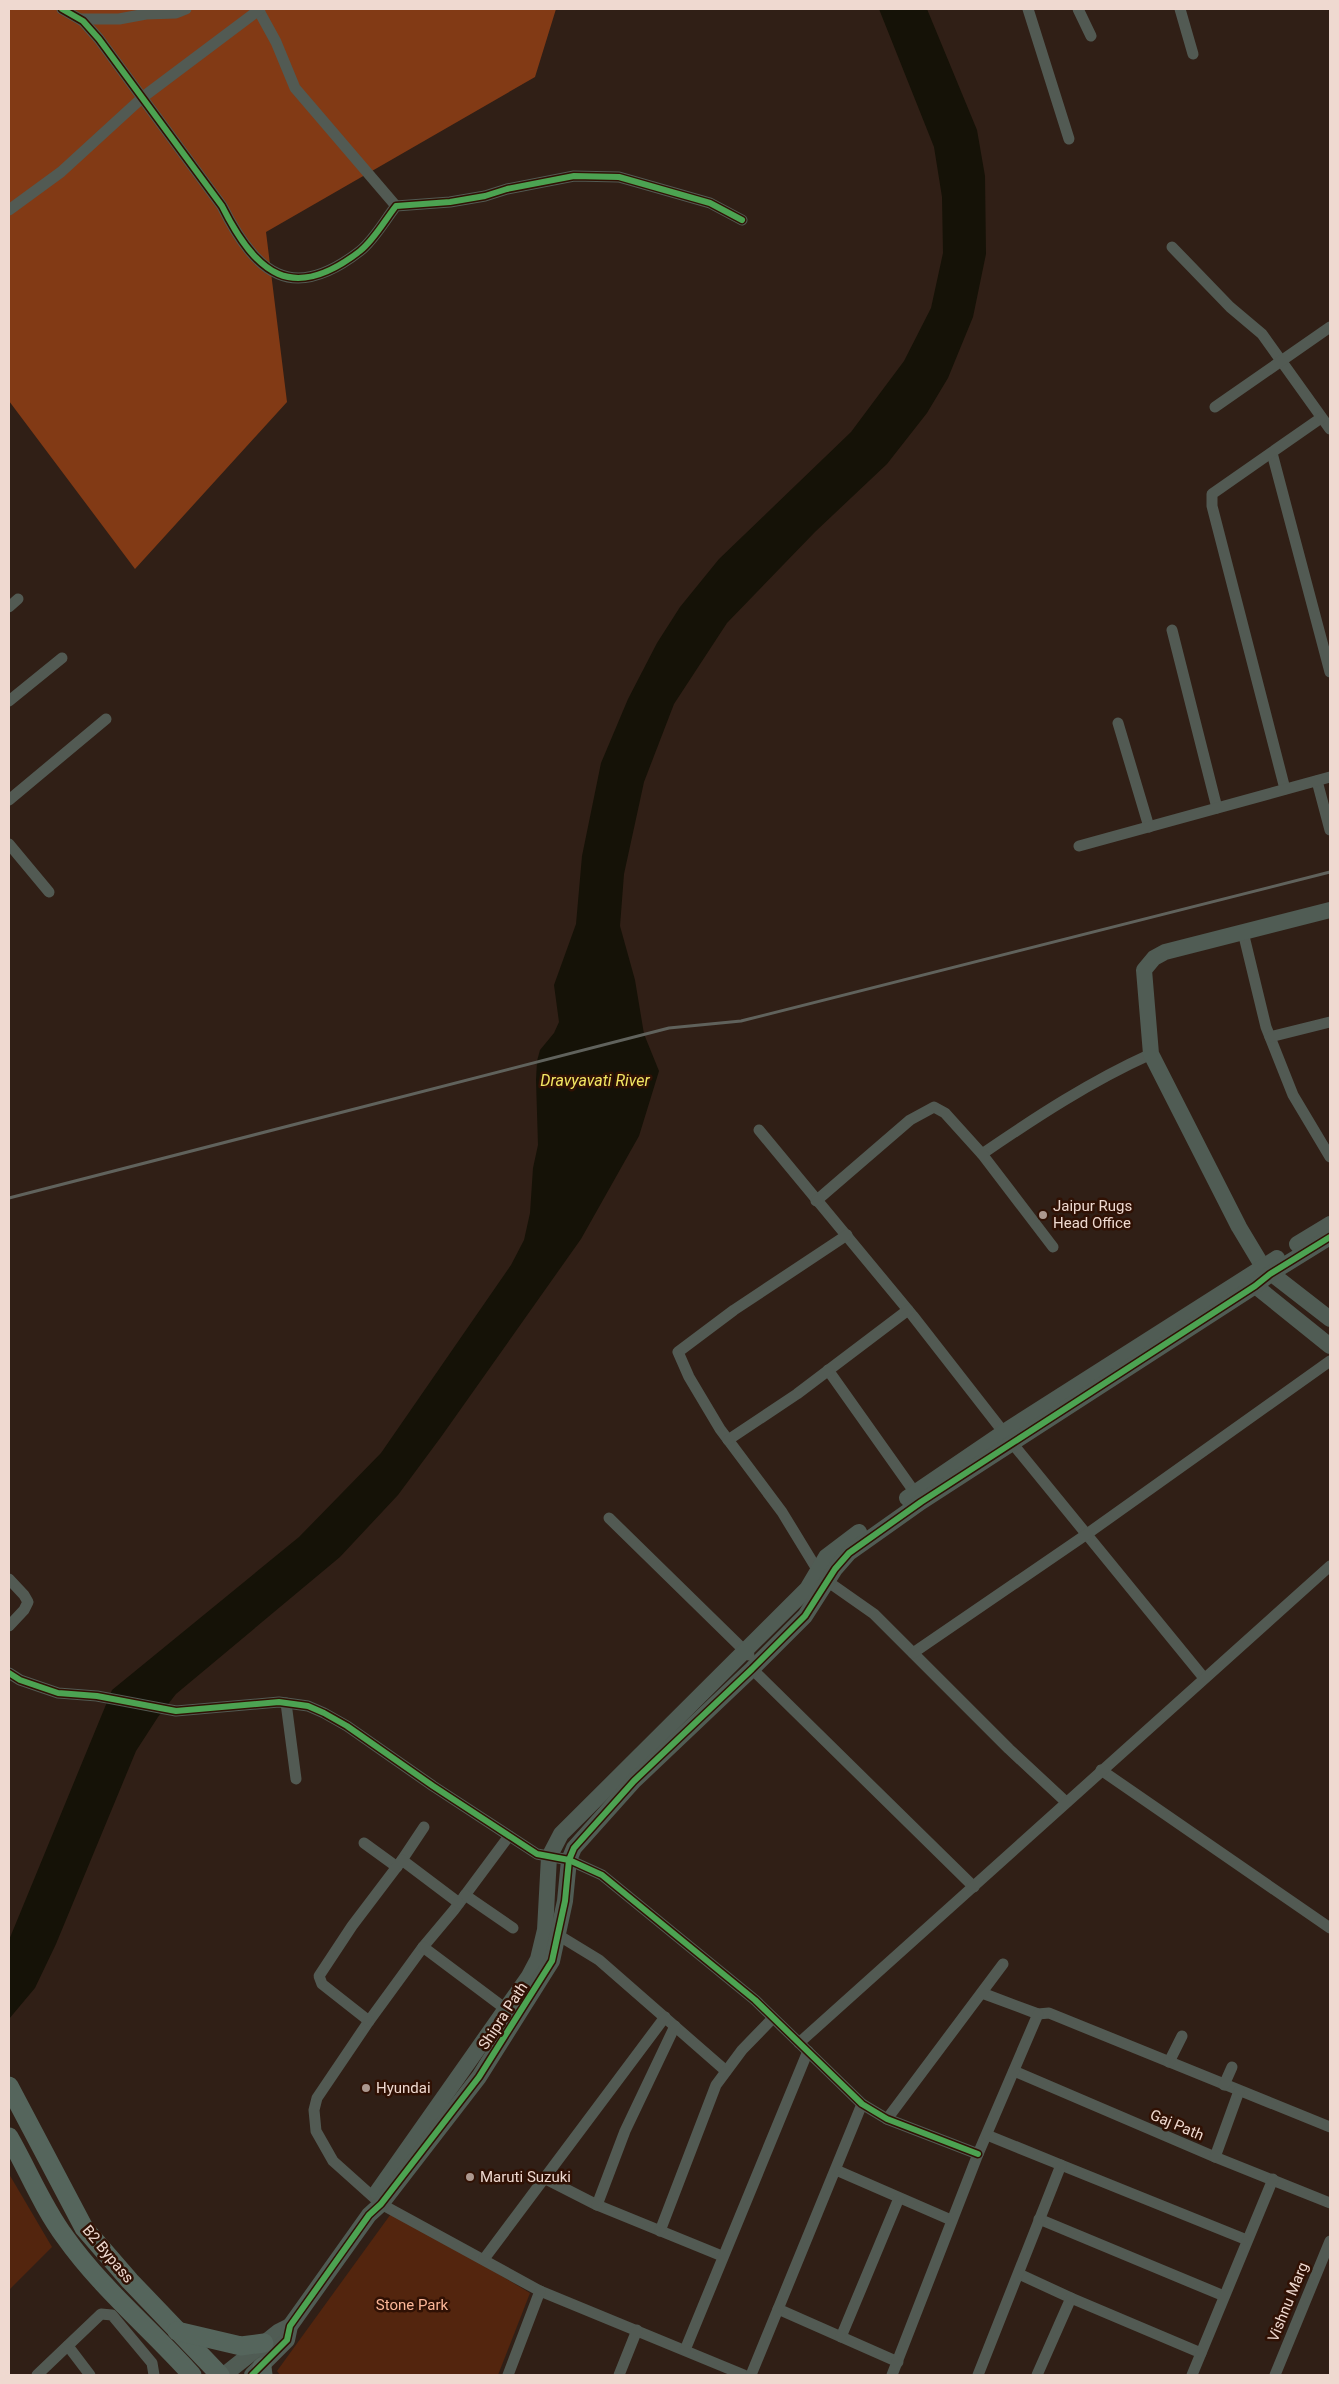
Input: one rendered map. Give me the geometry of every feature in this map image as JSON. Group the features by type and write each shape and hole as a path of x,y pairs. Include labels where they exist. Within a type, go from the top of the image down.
{"main road":[{"name":"B2 Bypass","path":"9,2086 84,2228 177,2331 222,2375"},
{"path":"9,2137 45,2206 65,2238 101,2280 192,2375"},
{"path":"177,2331 241,2346 264,2343"},
{"path":"171,2351 172,2375"}],"street":[{"path":"62,9 80,19 99,39 222,206 233,229 263,266 290,279 322,274 361,250 396,206 450,202 486,196 507,188 574,176 619,177 710,203 742,220"},
{"path":"80,19 119,19 146,14 176,13 186,9"},
{"path":"1028,9 1069,139"},
{"path":"1078,9 1091,36"},
{"path":"1180,9 1193,54"},
{"path":"9,210 61,172 143,97 260,10 295,88 396,206"},
{"path":"1172,247 1230,307 1262,334 1330,429"},
{"path":"1216,407 1330,327"},
{"path":"1285,789 1212,506 1212,494 1321,418"},
{"path":"1272,453 1330,672"},
{"path":"1172,630 1218,808"},
{"path":"9,701 62,658"},
{"path":"9,800 106,719"},
{"path":"1118,723 1149,827"},
{"path":"1079,846 1330,777"},
{"path":"1318,781 1330,830"},
{"path":"9,844 49,892"},
{"path":"1330,910 1165,952 1154,958 1144,970 1151,1054 1239,1228 1266,1270 1330,1319"},
{"path":"1243,932 1270,1037 1293,1095 1330,1157"},
{"path":"1270,1037 1330,1022"},
{"path":"982,1154 1027,1123 1109,1073 1151,1054"},
{"path":"816,1201 910,1120 934,1107 945,1113 982,1154 1053,1247"},
{"path":"759,1130 908,1310 1008,1437 1204,1678"},
{"path":"423,1947 511,2013 538,1959 545,1930 549,1857 561,1834 807,1589 918,1497 1008,1437 1251,1282 1330,1224"},
{"path":"847,1235 734,1310 678,1352 689,1377 728,1440 782,1512 822,1576 874,1614 1066,1802"},
{"path":"1266,1270 1330,1237"},
{"path":"1251,1282 1330,1346"},
{"path":"728,1440 828,1370 908,1310"},
{"path":"913,1653 1087,1534 1330,1361"},
{"path":"828,1370 918,1497"},
{"path":"609,1518 745,1650 755,1667 974,1887"},
{"path":"685,2350 803,2047 1101,1770 1330,1566"},
{"name":"Shipra Path","path":"261,2373 287,2340 290,2326 374,2205 479,2076 511,2013 552,1961 566,1901 569,1860 574,1848 634,1781 755,1667 805,1616 822,1576"},
{"path":"9,1579 28,1602 24,1610 9,1626"},
{"path":"9,1672 20,1680 58,1692 97,1696 176,1711 227,1705 243,1706 286,1703 308,1706 347,1726 537,1854 569,1860 602,1875 755,2000 862,2104 887,2119 978,2154"},
{"path":"286,1703 296,1779"},
{"path":"1101,1770 1330,1928"},
{"path":"369,2021 322,1984 319,1976 352,1926 424,1828"},
{"path":"509,1836 423,1947 369,2021 317,2098 314,2110 316,2131 333,2161 374,2205 484,2260 540,2291 744,2375"},
{"path":"364,1843 513,1928"},
{"path":"558,1935 598,1960 726,2071"},
{"path":"887,2119 1003,1964"},
{"path":"982,1993 1038,2014 1049,2013 1330,2127"},
{"path":"892,2375 978,2154 1038,2014"},
{"path":"484,2260 665,2017"},
{"path":"660,2231 716,2085 742,2050 773,2018"},
{"path":"597,2205 625,2131 674,2026"},
{"path":"1169,2062 1182,2036"},
{"path":"1224,2085 1232,2067"},
{"name":"Gaj Path","path":"1014,2071 1330,2204"},
{"path":"1215,2157 1239,2091"},
{"path":"751,2375 862,2104"},
{"path":"987,2135 1247,2240"},
{"path":"978,2375 1062,2165"},
{"path":"836,2170 952,2220"},
{"path":"544,2178 597,2205 722,2256"},
{"path":"1192,2375 1274,2179"},
{"path":"841,2337 899,2198"},
{"path":"1039,2219 1224,2296"},
{"name":"Vishnu Marg","path":"1274,2375 1330,2241"},
{"path":"1019,2274 1201,2354"},
{"path":"508,2375 540,2291"},
{"path":"1037,2375 1071,2298"},
{"path":"778,2309 898,2362"},
{"path":"37,2375 100,2314 112,2315 152,2363 154,2375"},
{"name":"Shipra Path","path":"222,2375 278,2332 290,2326"},
{"path":"620,2375 637,2330"},
{"path":"68,2346 90,2375"}],"green space":[{"path":"9,2174 52,2247 9,2290"},
{"name":"Stone Park","path":"393,2211 530,2293 498,2375 280,2375 277,2371"}],"shaded area":[{"path":"9,9 556,9 535,77 266,232 287,402 135,569 9,401"}],"water":[{"name":"Dravyavati River","path":"879,9 927,9 977,130 985,176 986,254 973,317 948,378 927,413 887,464 815,532 727,623 674,704 644,782 624,874 620,926 635,980 644,1034 659,1071 639,1136 581,1239 398,1495 340,1557 176,1694 158,1717 136,1751 56,1944 35,1988 9,2019 9,1940 112,1690 299,1537 381,1453 511,1265 524,1240 530,1213 533,1168 538,1145 537,1061 540,1050 554,1033 559,1022 554,985 576,924 582,856 601,763 628,699 657,643 680,607 719,559 851,432 904,361 931,308 943,253 942,197 934,147"}],"railway":[{"path":"9,1198 669,1028 741,1021 1330,872"}],"cycle path":[{"path":"62,9 83,21 99,39 222,206 248,249 263,264 278,274 295,278 315,276 336,267 360,251 375,236 396,206 450,202 574,176 619,177 710,203 742,220"},
{"path":"252,2375 287,2340 290,2326 369,2215 381,2204 479,2077 552,1961 565,1901 569,1860 574,1848 634,1781 805,1616 835,1569 849,1553 921,1502 1255,1286 1270,1274 1330,1237"},
{"path":"9,1673 20,1680 58,1693 97,1696 176,1711 279,1702 308,1706 324,1713 347,1726 433,1786 537,1854 569,1860 602,1875 755,2000 862,2104 887,2119 978,2154"}],"place":[{"name":"Jaipur Rugs Head Office","path":"1043,1215"},
{"name":"Hyundai","path":"366,2088"},
{"name":"Maruti Suzuki","path":"470,2177"}]}
